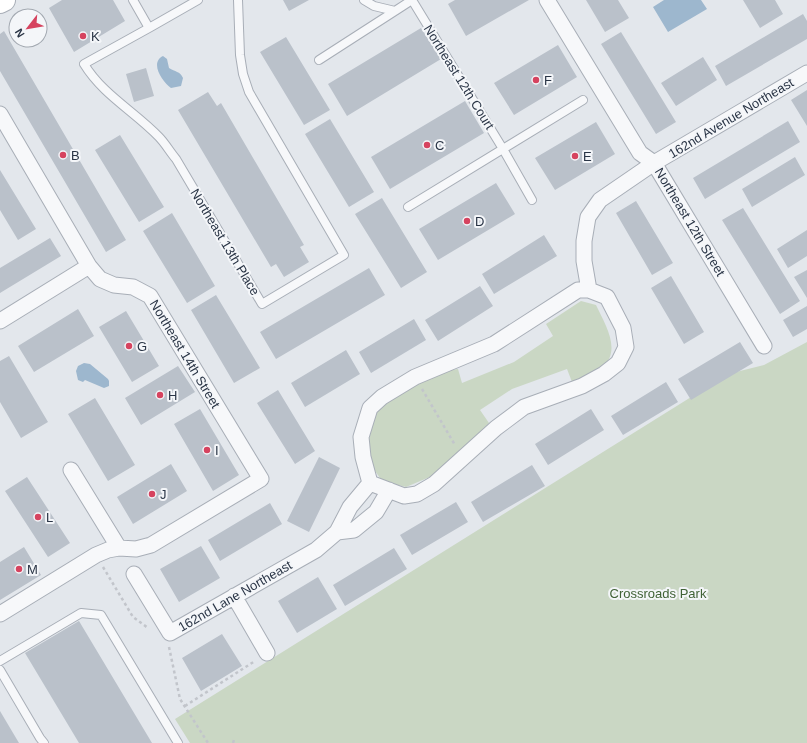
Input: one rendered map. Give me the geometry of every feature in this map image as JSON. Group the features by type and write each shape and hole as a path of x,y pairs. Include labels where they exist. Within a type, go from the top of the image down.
{"street":[{"path":"0,2 4,0"},
{"name":"Northeast 12th Street","path":"548,0 640,153 654,163 764,346"},
{"name":"162nd Avenue Northeast","path":"654,163 807,73"},
{"name":"Northeast 14th Street","path":"0,114 89,266 100,279 114,285 133,287 150,296 260,479 151,545 136,549 119,548"},
{"path":"589,290 584,261 584,241 588,218 600,200 654,163"},
{"path":"0,321 89,266"},
{"path":"578,290 589,290 607,297 623,328 626,346 618,363 604,374 582,386 524,407 496,428 434,484 417,494 404,496 370,483 363,457 361,437 370,408 382,397 415,377 494,344 578,290"},
{"path":"0,614 96,556 108,550 119,548 71,470"},
{"name":"162nd Lane Northeast","path":"134,574 170,633 316,550 337,532 350,507 370,483"},
{"name":"162nd Lane Northeast","path":"337,532 354,530 376,512 389,490"},
{"path":"234,596 267,653"}],"lane":[{"path":"133,0 149,28"},
{"name":"Northeast 13th Place","path":"198,0 84,64 92,78 159,137 176,159 262,304 344,255 249,92 243,74 240,55 238,0"},
{"path":"364,0 374,6 395,11"},
{"name":"Northeast 12th Court","path":"319,60 412,0 503,149 532,200"},
{"path":"408,206 583,100"},
{"path":"0,662 81,613 101,615 178,743"},
{"path":"0,670 44,743"}],"path":[{"path":"415,377 463,458"},
{"path":"96,556 133,617 154,631 170,633 169,643 180,699 208,743"},
{"path":"185,706 267,653"}],"green space":[{"path":"581,301 596,305 610,338 611,354 601,368 572,382 567,369 512,389 480,410 489,423 437,474 406,487 382,481 371,465 368,446 373,417 386,403 421,382 451,370 458,369 462,383 514,362 553,336 546,324"},
{"name":"Crossroads Park","path":"807,342 807,743 190,743 175,719 728,374 764,365"}],"water":[{"path":"664,0 701,0 707,9 668,32 653,7"},
{"path":"163,56 167,59 169,68 182,76 181,86 171,88 161,77 157,68 157,63"},
{"path":"84,363 90,364 108,379 109,386 104,388 85,380 83,382 78,380 76,371 78,366"}],"building":[{"name":"K","path":"62,0 113,0 125,21 74,52 49,8"},
{"path":"283,0 309,0 289,11"},
{"path":"455,0 529,0 466,36 448,4"},
{"path":"586,0 618,0 629,18 605,32"},
{"path":"743,0 775,0 783,14 760,28"},
{"path":"803,14 807,21 807,39 726,86 715,66"},
{"path":"421,28 441,59 347,116 328,84"},
{"name":"B","path":"4,31 8,38 8,48 14,48 126,240 106,252 0,71 0,34"},
{"path":"621,32 676,122 656,134 601,44"},
{"path":"286,37 330,110 304,125 260,52"},
{"name":"F","path":"558,45 577,77 514,115 494,83"},
{"path":"703,57 717,80 676,106 661,83"},
{"path":"146,68 154,96 134,102 126,74"},
{"path":"807,90 807,126 791,100"},
{"path":"208,92 217,106 221,103 304,245 300,247 309,262 284,277 276,264 271,267 178,110"},
{"name":"C","path":"465,101 484,133 390,189 371,157"},
{"path":"330,119 374,192 349,207 305,134"},
{"path":"788,121 800,142 705,199 693,178"},
{"name":"E","path":"596,122 615,154 555,190 535,158"},
{"path":"120,135 164,207 139,222 95,150"},
{"path":"795,157 805,175 752,207 742,189"},
{"path":"0,170 36,229 18,240 0,210"},
{"name":"D","path":"496,183 515,214 438,260 419,229"},
{"path":"382,198 427,272 401,288 355,214"},
{"path":"636,201 673,263 652,275 616,213"},
{"path":"743,208 800,301 780,314 722,220"},
{"path":"172,213 215,286 187,303 143,231"},
{"path":"807,230 807,256 788,268 777,249"},
{"path":"544,235 557,256 494,294 482,274"},
{"path":"50,238 61,256 0,293 0,268"},
{"path":"369,268 385,295 276,359 260,332"},
{"path":"807,270 807,298 794,277"},
{"path":"671,276 704,332 684,344 651,288"},
{"path":"480,286 493,306 438,341 425,320"},
{"path":"216,295 260,368 234,383 191,310"},
{"path":"807,306 807,329 793,337 783,320"},
{"path":"78,309 94,336 34,372 18,346"},
{"name":"G","path":"126,311 159,366 132,382 99,327"},
{"path":"414,319 426,340 371,373 359,352"},
{"path":"740,342 753,363 691,400 678,379"},
{"path":"346,350 360,374 305,407 291,383"},
{"path":"9,356 48,422 21,438 0,402 0,361"},
{"name":"H","path":"178,366 195,392 141,425 125,398"},
{"path":"666,382 678,402 623,435 611,416"},
{"path":"278,390 315,451 295,464 257,403"},
{"path":"95,398 135,465 108,481 68,414"},
{"name":"I","path":"200,409 239,475 213,491 174,424"},
{"path":"591,409 604,430 548,465 535,444"},
{"path":"319,457 340,468 309,532 287,521"},
{"name":"J","path":"171,464 187,491 133,524 117,497"},
{"path":"532,465 545,486 483,522 471,502"},
{"name":"L","path":"27,477 70,543 48,557 5,491"},
{"path":"456,502 468,522 412,555 400,535"},
{"path":"270,503 282,524 220,561 208,540"},
{"path":"201,546 220,578 179,602 160,569"},
{"name":"M","path":"24,547 41,575 0,600 0,562"},
{"path":"394,548 407,569 345,606 333,585"},
{"path":"318,577 337,609 297,633 278,601"},
{"path":"79,621 152,743 79,743 25,653"},
{"path":"222,634 242,666 201,691 182,658"},
{"path":"0,711 19,743 0,743"}],"place":[{"name":"K","path":"83,36"},
{"name":"F","path":"536,80"},
{"name":"C","path":"427,145"},
{"name":"B","path":"63,155"},
{"name":"E","path":"575,156"},
{"name":"D","path":"467,221"},
{"name":"G","path":"129,346"},
{"name":"H","path":"160,395"},
{"name":"I","path":"207,450"},
{"name":"J","path":"152,494"},
{"name":"L","path":"38,517"},
{"name":"M","path":"19,569"}]}
